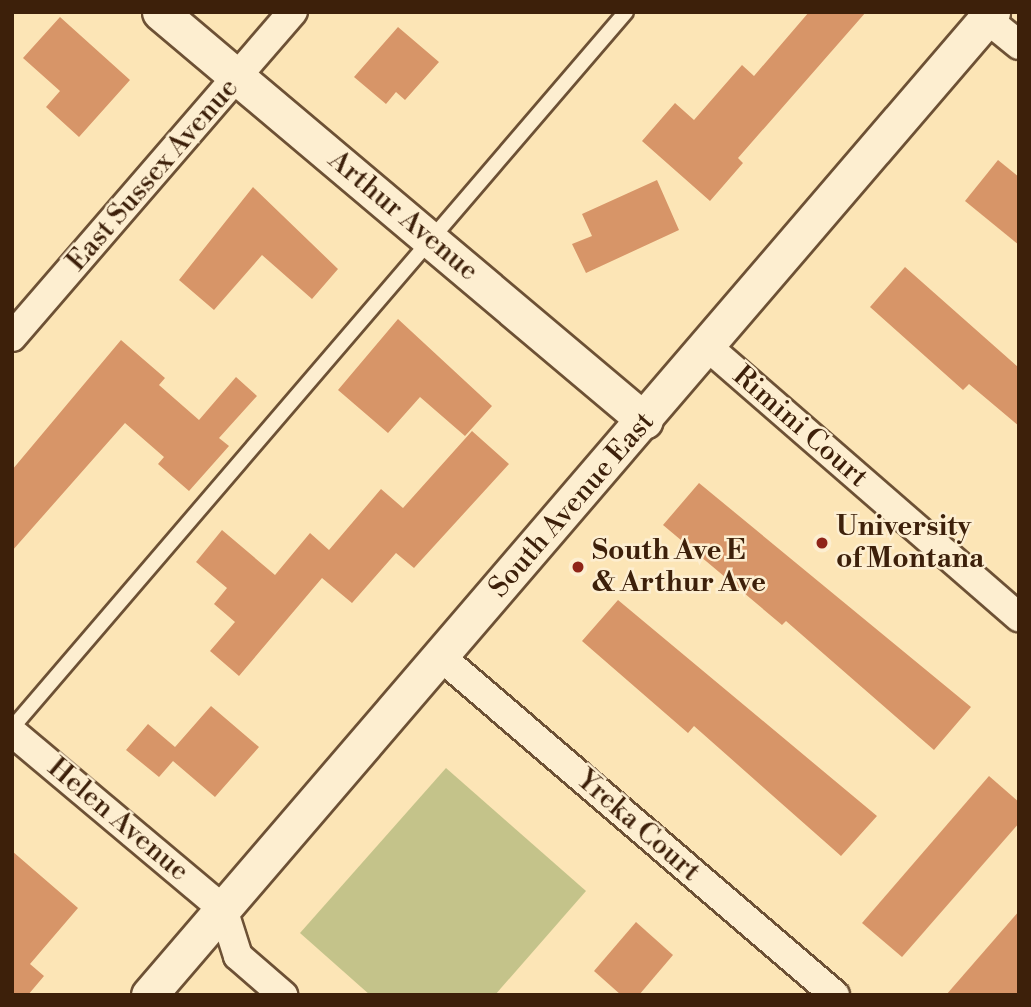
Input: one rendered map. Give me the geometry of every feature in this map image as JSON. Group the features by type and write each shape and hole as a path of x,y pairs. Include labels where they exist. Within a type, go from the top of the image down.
{"street":[{"name":"Arthur Avenue","path":"160,12 645,421"},
{"name":"East Sussex Avenue","path":"12,337 293,12"},
{"path":"989,15 1019,45"},
{"name":"South Avenue East","path":"149,995 645,421 989,15"},
{"name":"Rimini Court","path":"708,347 1019,617"},
{"name":"Yreka Court","path":"441,657 835,995"},
{"name":"Helen Avenue","path":"12,730 223,909"},
{"path":"223,909 238,956 283,995"}],"lane":[{"path":"12,730 430,237 626,12"}],"shaded area":[{"path":"446,768 586,891 495,995 370,995 300,933"}],"building":[{"path":"809,12 866,12 738,158 743,163 710,201 642,141 675,103 694,120 742,65 754,76"},
{"path":"60,17 130,80 79,137 46,107 60,91 23,58"},
{"path":"398,27 439,62 405,100 396,92 386,104 354,77"},
{"path":"998,160 1019,177 1019,245 965,201"},
{"path":"657,180 679,230 586,273 572,244 592,236 582,214"},
{"path":"253,187 338,269 312,299 262,255 214,310 179,280"},
{"path":"905,267 1019,368 1019,426 969,384 963,390 870,307"},
{"path":"398,319 492,406 465,436 420,397 388,433 338,390"},
{"path":"121,340 165,378 159,385 199,420 236,377 257,396 219,438 229,446 189,491 158,464 164,457 125,423 12,551 12,470"},
{"path":"472,431 509,464 414,568 396,553 352,603 322,578 239,676 210,651 235,622 214,604 227,588 196,562 222,530 275,575 310,533 329,550 381,489 403,508"},
{"path":"699,483 971,707 934,750 786,621 782,625 663,525"},
{"path":"618,600 877,816 841,856 694,726 688,733 582,641"},
{"path":"211,706 259,747 215,797 173,761 159,777 126,750 148,724 175,747"},
{"path":"989,776 1019,802 1019,823 902,957 862,923"},
{"path":"12,851 78,908 30,964 44,976 28,995 12,995"},
{"path":"1019,911 1019,995 946,995"},
{"path":"636,922 673,955 639,995 621,995 594,971"}],"place":[{"name":"University of Montana","path":"822,543"},
{"name":"South Ave E & Arthur Ave","path":"578,567"}]}
